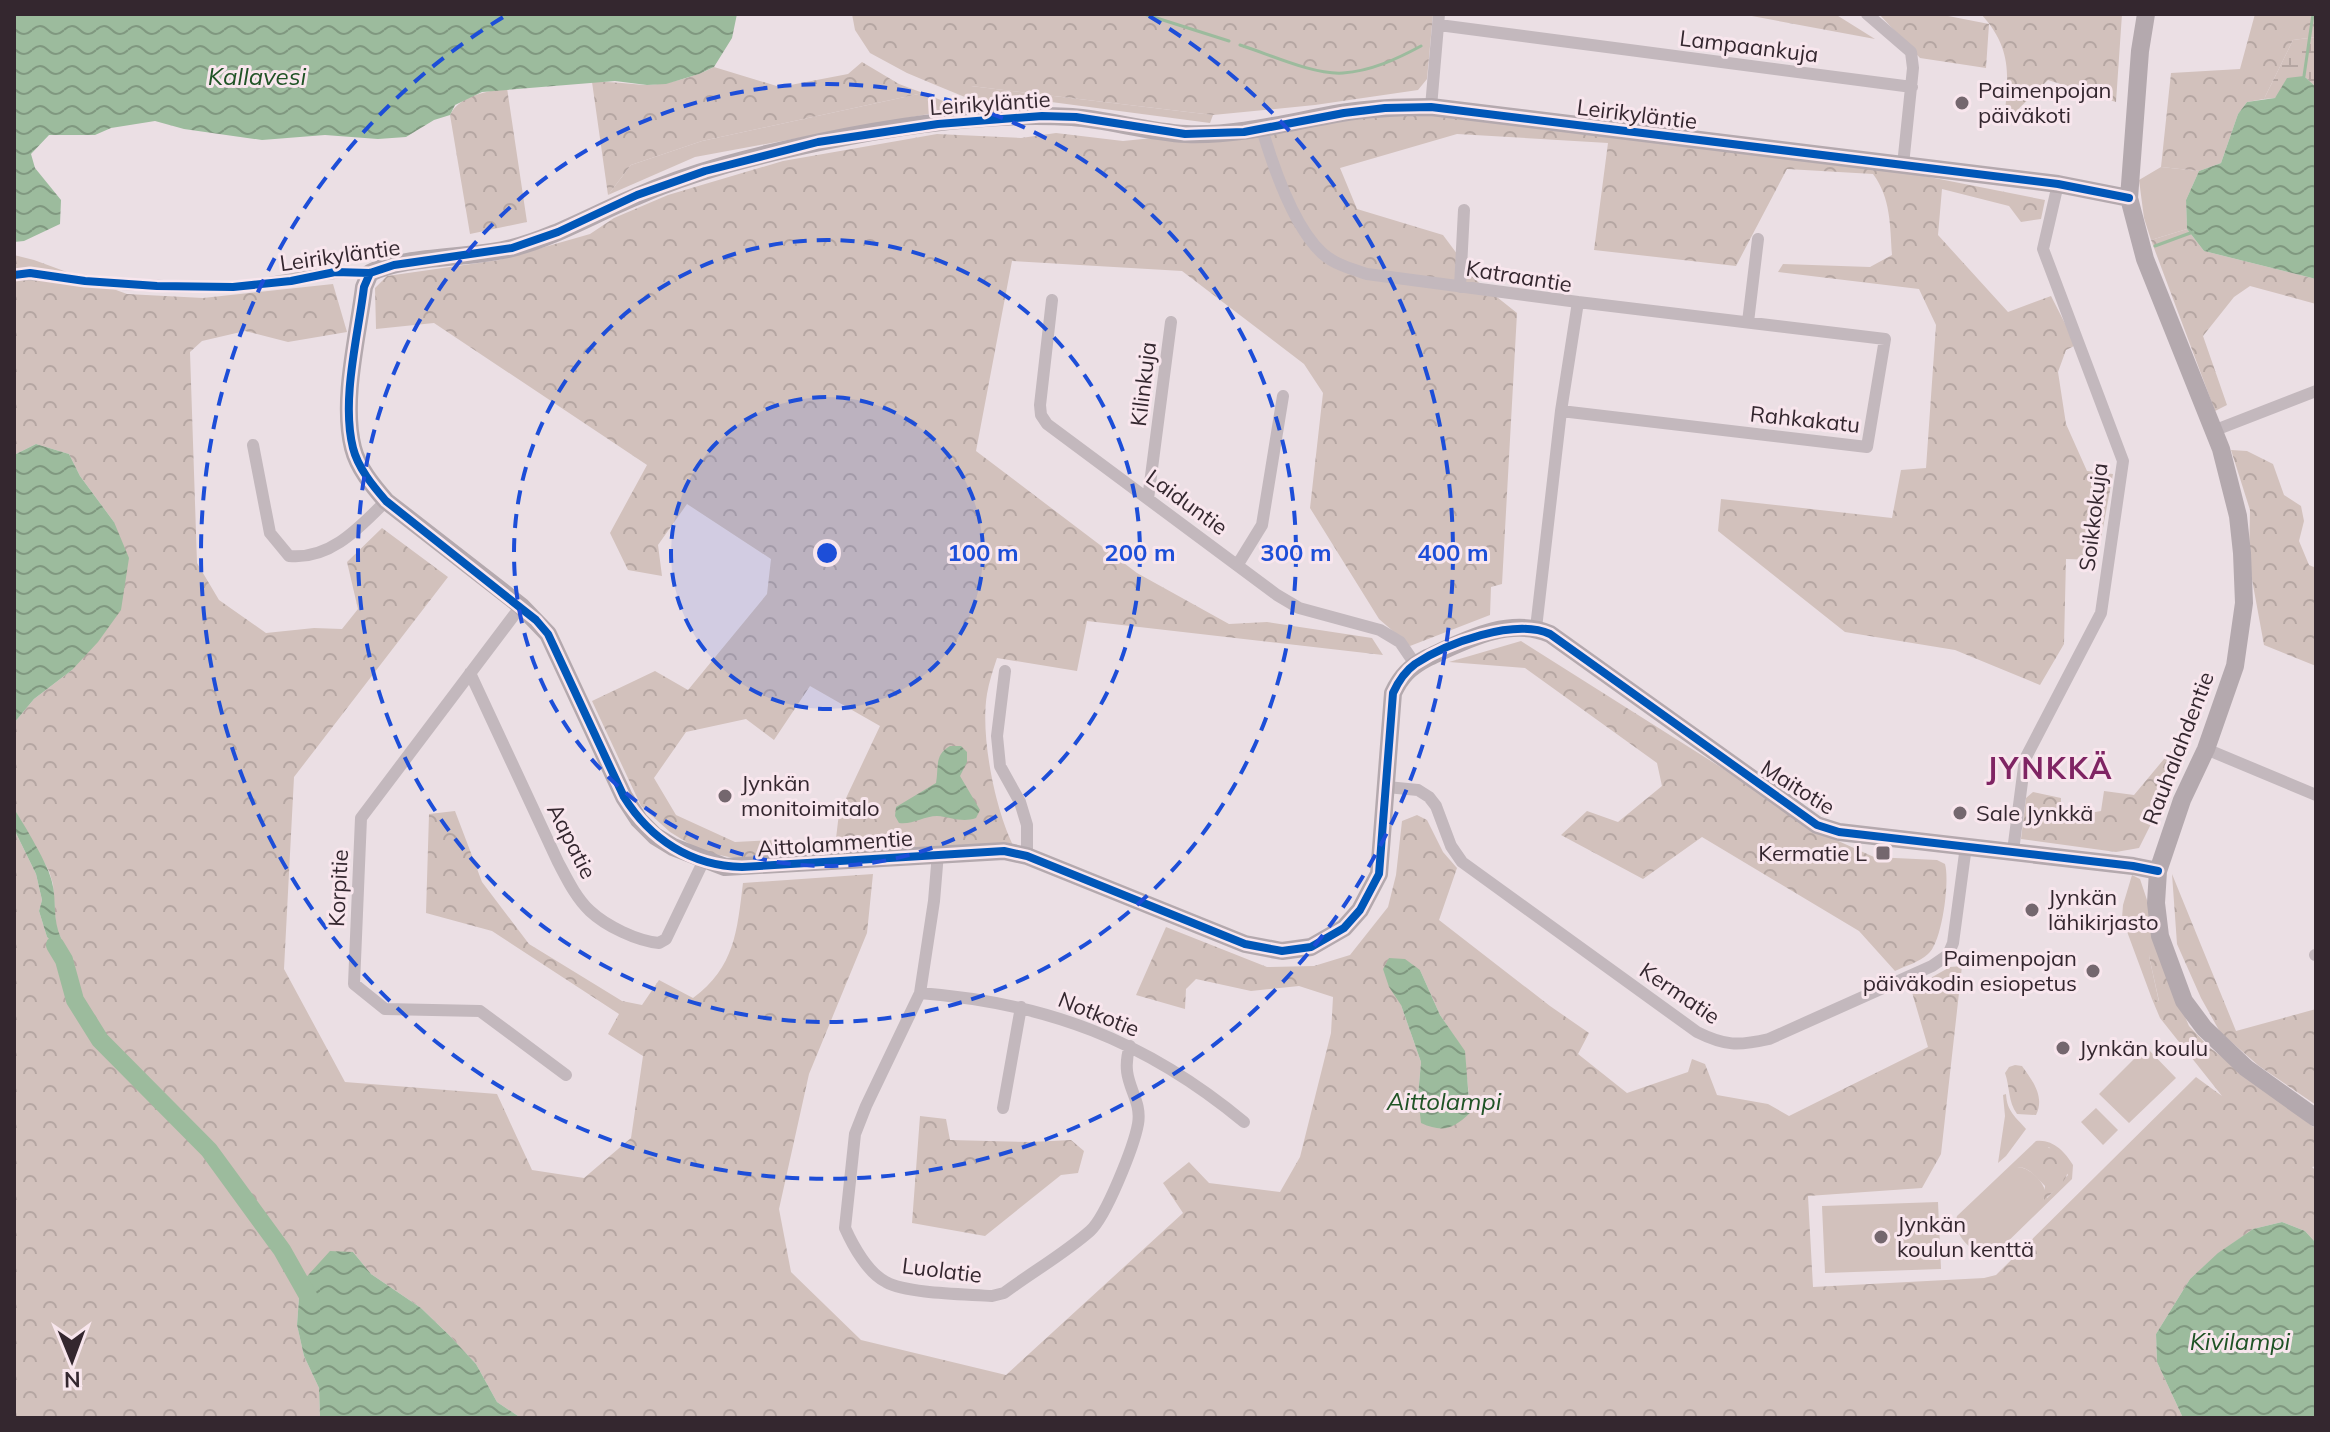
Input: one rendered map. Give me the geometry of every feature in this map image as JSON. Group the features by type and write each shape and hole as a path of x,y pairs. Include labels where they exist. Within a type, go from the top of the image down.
{"street":[{"path":"1867,14 1911,52 1912,87 1903,165"},
{"name":"Rauhalahdentie","path":"2146,14 2140,51 2129,198 2145,259 2221,449 2238,516 2244,603 2235,666 2206,749 2182,800 2158,871 2156,903 2160,936 2184,1001 2204,1028 2246,1068 2316,1118"},
{"path":"1431,107 1439,20"},
{"name":"Lampaankuja","path":"1439,20 1912,87"},
{"name":"Leirikyläntie","path":"14,275 30,273 157,286 233,287 291,281 335,272 370,273 394,265 512,248 558,232 637,195 705,171 818,142 878,131 1042,116 1076,117 1185,134 1244,132 1344,113 1431,107 2058,184 2129,198"},
{"name":"Katraantie","path":"1262,129 1299,222 1321,252 1336,263 1367,274 1578,302 1561,411 1536,628"},
{"name":"Soikkokuja","path":"2013,851 2025,759 2101,613 2123,461 2043,249 2058,184"},
{"path":"1460,287 1464,210"},
{"path":"1748,322 1758,239"},
{"name":"Aittolammentie","path":"370,273 364,287 349,421 353,451 369,480 386,501 521,606 548,634 624,797 639,820 655,836 704,860 725,867 742,867 1004,851 1027,856 1245,944 1282,951 1311,947 1344,928 1360,910 1379,874 1393,693 1402,675 1415,664"},
{"name":"Laiduntie","path":"1052,300 1041,415 1047,424 1277,595 1299,608 1380,630 1400,642 1415,664"},
{"name":"Rahkakatu","path":"1561,411 1867,447 1885,339 1578,302"},
{"name":"Kilinkuja","path":"1148,499 1171,322"},
{"path":"2213,431 2316,391"},
{"path":"1238,564 1262,525 1283,396"},
{"path":"253,445 270,533 289,556 302,557 327,551 347,538 386,501"},
{"name":"Korpitie","path":"521,606 361,818 354,984 385,1009 480,1011 566,1075"},
{"path":"1415,664 1504,628 1536,628"},
{"name":"Maitotie","path":"1536,628 1550,634 1817,825 1839,832 2158,871"},
{"path":"1005,671 997,736 1000,766 1020,802 1027,825 1027,856"},
{"name":"Aapatie","path":"470,673 558,862 589,911 620,930 659,943 666,939 704,860"},
{"path":"2206,749 2316,795"},
{"name":"Kermatie","path":"1387,787 1418,790 1429,797 1436,806 1451,846 1462,862 1697,1032 1718,1042 1741,1045 1769,1039 1932,966 1948,955 1957,918 1966,846"},
{"name":"Luolatie","path":"938,853 920,993 855,1134 845,1228 877,1277 890,1284 992,1296 1004,1293 1093,1229 1110,1202 1138,1125 1138,1110 1126,1076 1125,1061 1130,1046"},
{"name":"Notkotie","path":"920,993 968,997 1021,1007 1100,1031 1159,1060 1244,1122"},
{"path":"1003,1108 1021,1007"}],"green space":[{"path":"852,14 1433,14 1427,79 1418,90 1315,105 1213,115 971,86 938,86 870,53 855,30"},
{"path":"1741,14 1835,14 1875,39"},
{"path":"1879,14 1938,14 1989,24 1986,68 1920,58"},
{"path":"1981,14 2122,14 2116,102 2048,80 2004,123 2007,78 2004,52 1992,27"},
{"path":"2255,14 2316,14 2316,37 2293,40 2264,99 2247,102 2238,114 2221,163 2199,171 2161,167 2171,73 2240,69"},
{"path":"2316,37 2316,87 2304,76 2275,98 2264,99 2293,40"},
{"path":"862,62 899,84 923,93 702,141 631,165 608,195 592,82 662,84 714,67 780,87 848,74"},
{"path":"938,86 971,86 1213,115 1210,123 1021,98 977,102"},
{"path":"507,88 527,222 470,234 450,115 467,99"},
{"path":"923,93 961,108 695,157 608,195 631,165 702,141"},
{"path":"1430,110 1899,171 2045,200 2041,219 2021,222 2009,206 1942,189 1938,235 2008,312 2051,296 2076,345 2066,350 2058,372 2066,424 2087,471 2113,474 2097,560 2066,559 2064,644 2040,685 1955,650 1845,632 1718,531 1721,499 1892,518 1901,470 1926,468 1936,325 1919,289 1778,272 1783,264 1870,267 1892,255 1886,203 1873,174 1787,169 1736,266 1594,250 1608,143 1457,134 1340,168 1357,209 1443,235 1478,282 1517,313 1502,584 1491,587 1490,615 1410,646 1379,619 1310,508 1323,393 1304,364 1182,271 1012,261 976,451 1137,573 1229,624 1267,622 1372,638 1383,655 1087,621 1077,671 997,658 985,711 987,751 995,793 1014,847 867,852 864,844 835,847 839,813 880,726 810,686 774,740 746,719 686,732 654,778 676,815 735,842 777,840 775,856 738,859 701,851 670,832 641,806 592,701 655,671 688,690 767,594 771,559 687,504 658,545 662,576 628,570 610,533 647,465 434,323 376,329 375,288 387,276 499,260 590,234 614,218 668,195 783,161 937,134 1021,138 1056,133 1123,141"},
{"path":"2161,167 2199,171 2186,200 2187,229 2151,240 2144,218 2139,180"},
{"path":"2187,229 2204,251 2316,279 2316,304 2250,286 2234,297 2203,336 2227,405 2215,411 2151,240"},
{"path":"14,255 127,294 203,298 333,284 347,332 288,342 245,331 202,341 190,352 197,563 219,600 266,633 314,628 342,629 358,609 347,562 382,528 448,577 294,777 284,969 345,1082 497,1094 532,1170 584,1178 631,1138 643,1056 608,1034 619,1014 492,931 426,913 429,814 455,811 482,882 529,944 622,1001 642,1005 659,980 693,998 718,974 732,947 743,883 873,874 867,933 809,1074 779,1209 791,1272 861,1340 1006,1375 1183,1213 1163,1183 1189,1162 1209,1183 1280,1192 1300,1157 1331,1033 1333,997 1299,986 1251,991 1196,979 1186,989 1185,1009 1136,995 1166,927 1267,967 1314,966 1350,955 1388,907 1396,875 1402,821 1417,815 1427,820 1443,852 1457,868 1439,920 1589,1033 1578,1054 1627,1093 1688,1072 1692,1059 1705,1064 1717,1095 1768,1104 1789,1116 1928,1047 1911,989 1950,967 1962,966 1941,1154 1922,1188 1808,1196 1813,1287 1996,1275 2196,1077 2222,1096 2160,1018 2152,999 2159,1001 2149,956 2152,952 2158,953 2189,1026 2209,1047 2316,1129 2316,1166 2312,1167 2316,1171 2316,1243 2305,1231 2282,1222 2253,1229 2190,1279 2156,1334 2157,1362 2183,1418 521,1418 497,1402 476,1364 449,1335 421,1308 371,1274 353,1252 300,1284 297,1325 304,1356 319,1388 320,1418 14,1418 14,829 36,874 42,900 39,911 47,937 55,945 61,938 56,927 49,871 14,809 14,723 34,699 72,670 114,522 80,476 69,454 36,444 14,455","holes":["1420,970 1440,1015 1464,1051 1469,1096 1418,1096 1421,1062 1401,1005"]},
{"path":"2231,450 2247,451 2273,464 2284,495 2301,506 2304,521 2299,541 2309,565 2316,568 2316,666 2264,645 2249,563 2250,510"},
{"path":"1521,641 1836,840 1874,857 1937,860 1945,864 1944,911 1933,948 1921,959 1895,971 1859,931 1702,837 1643,879 1561,835 1587,811 1618,822 1662,786 1657,763 1525,668 1449,662"},
{"path":"2174,747 2180,752 2139,848 2116,852 2021,839 2026,798 2033,792 2061,798 2061,818 2101,811 2104,791 2134,795"},
{"path":"2172,874 2236,1031 2316,1009 2316,1105 2259,1066 2220,1032 2177,944"},
{"path":"2132,875 2140,879 2149,906 2158,953 2149,956 2159,1002 2152,999 2122,918"},
{"path":"2146,1047 2176,1078 2129,1123 2099,1094"},
{"path":"2015,1065 2022,1066 2036,1089 2039,1102 2036,1115 2017,1114 2012,1104 2005,1073"},
{"path":"2006,1094 2010,1110 2026,1129 1998,1163 2005,1116 2003,1095"},
{"path":"2096,1108 2118,1130 2103,1145 2081,1122"},
{"path":"920,1116 946,1119 950,1140 1071,1140 1084,1151 1078,1173 1061,1175 985,1236 912,1223"},
{"path":"2036,1141 2058,1147 2073,1165 2072,1179 1995,1254 1980,1253 1961,1238 1957,1216","holes":["2049,1147 2068,1175 2047,1198 2037,1177 2017,1167"]},
{"path":"2040,1145 2055,1152 2068,1170 2064,1181 2044,1200 2045,1186 2035,1175 2019,1167 2014,1168"},
{"name":"Jynkän koulun kenttä","path":"1938,1202 1941,1269 1825,1273 1822,1206"}],"water":[{"name":"Kallavesi","path":"14,14 737,14 732,38 714,67 699,74 666,84 615,81 482,92 455,105 450,115 434,120 406,137 378,139 325,135 262,140 184,129 155,121 111,128 95,135 49,135 31,154 35,168 61,200 60,224 24,241 14,242"},
{"path":"2304,76 2316,87 2316,279 2204,251 2187,229 2186,200 2199,171 2221,163 2238,114 2247,102 2275,98 2287,78"},
{"path":"36,444 69,454 80,476 114,522 129,558 121,610 98,642 72,670 34,699 14,723 14,455"},
{"path":"950,746 961,746 967,752 967,762 960,776 980,810 976,818 961,820 937,816 899,823 895,816 896,807 936,783 939,757"},
{"path":"14,809 50,875 56,924 61,938 55,945 47,937 39,911 42,900 36,874 14,829"},
{"name":"Aittolampi","path":"1389,958 1405,959 1420,970 1440,1015 1465,1051 1470,1113 1453,1126 1436,1128 1421,1123 1418,1096 1421,1062 1401,1005 1389,987 1383,969"},
{"name":"Kivilampi","path":"2282,1222 2305,1231 2316,1243 2316,1418 2183,1418 2157,1362 2156,1334 2190,1279 2218,1253 2253,1229"},
{"path":"330,1251 353,1252 371,1274 421,1308 476,1364 497,1402 521,1418 320,1418 319,1388 304,1356 297,1325 300,1284"}],"waterway":[{"path":"1144,14 1229,41"},
{"path":"2304,76 2313,14"},
{"path":"1240,45 1331,73 1364,70 1421,46"},
{"path":"2155,246 2193,232"},
{"path":"55,945 64,960 75,1000 100,1040 209,1150 282,1250 312,1303"}],"cycle path":[{"path":"14,275 30,273 157,286 233,287 291,281 335,272 370,273 394,265 512,248 558,232 637,195 705,171 818,142 938,124 1042,116 1076,117 1185,134 1244,132 1344,113 1431,107 2058,184 2129,198"},
{"path":"370,273 364,287 349,409 353,448 362,470 386,501 536,620 548,634 624,797 634,812 659,837 706,862 742,867 1004,851 1027,856 1245,944 1282,951 1311,947 1344,928 1360,910 1379,874 1393,693 1399,681 1415,664 1445,648 1481,635 1518,629 1550,634 1817,825 1839,832 2158,871"}],"place":[{"name":"Paimenpojan päiväkoti","path":"1962,103"},
{"name":"Jynkän monitoimitalo","path":"725,796"},
{"name":"Sale Jynkkä","path":"1960,813"},
{"name":"Kermatie L","path":"1883,853"},
{"name":"Jynkän lähikirjasto","path":"2032,910"},
{"name":"Paimenpojan päiväkodin esiopetus","path":"2093,971"},
{"name":"Jynkän koulu","path":"2063,1048"},
{"name":"Jynkän koulun kenttä","path":"1881,1237"}],"district":[{"name":"JYNKKÄ","path":"2050,769"}]}
